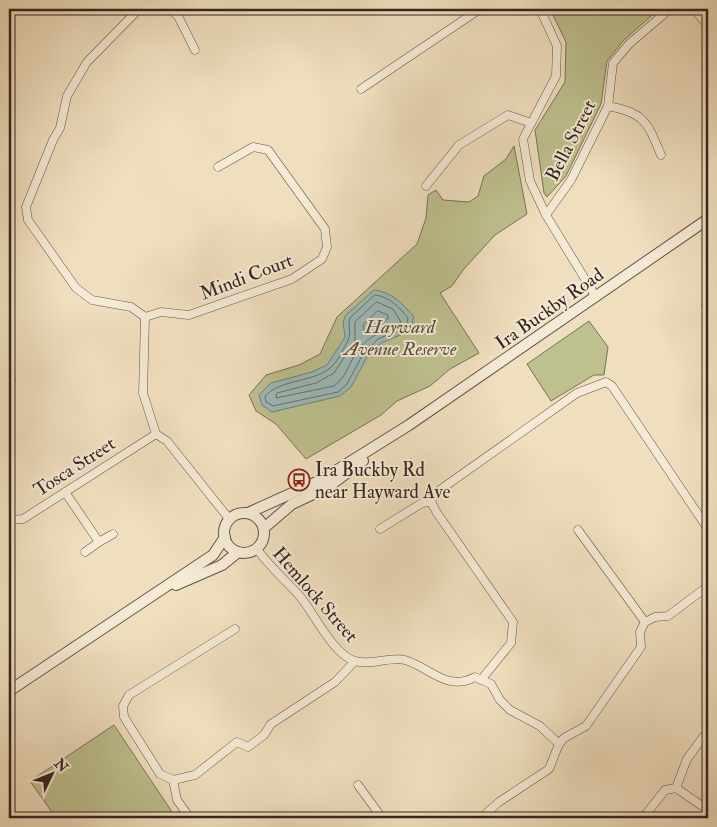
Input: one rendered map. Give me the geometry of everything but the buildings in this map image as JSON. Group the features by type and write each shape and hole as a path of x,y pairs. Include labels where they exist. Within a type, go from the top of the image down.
{"street":[{"path":"139,9 87,62 67,96 60,128 53,140 26,207 28,220 76,288 92,300 131,307 145,317 143,393 156,434 167,440 230,520"},
{"path":"169,9 178,16 195,50"},
{"path":"361,89 480,9"},
{"path":"540,9 557,46 556,76 523,139 530,181 546,215 596,297"},
{"name":"Bella Street","path":"546,215 571,180 608,106 614,63 629,44 670,9"},
{"path":"694,9 708,26"},
{"path":"608,106 633,111 651,129 661,155"},
{"path":"426,186 459,145 508,115 532,123"},
{"name":"Mindi Court","path":"145,317 161,312 188,315 292,279 322,259 327,247 325,229 268,150 253,147 218,167"},
{"name":"Ira Buckby Road","path":"248,513 321,480 409,425 708,219"},
{"path":"708,301 706,305 708,309"},
{"path":"9,376 11,381 9,389"},
{"path":"431,502 434,494 569,398 606,382 612,386 708,529"},
{"name":"Ira Buckby Road","path":"264,528 292,504 328,487 409,425"},
{"name":"Tosca Street","path":"9,520 23,518 156,434"},
{"path":"65,492 99,542"},
{"path":"380,529 422,502 431,502"},
{"path":"431,502 513,622 511,643 481,680 491,684 500,700 510,710 540,726 559,744"},
{"path":"241,513 248,513 258,518 264,528 264,540 257,549 245,553 238,552 229,546 225,536 226,525 230,520 241,513"},
{"path":"578,530 645,622"},
{"path":"85,552 113,534"},
{"path":"9,691 213,555 225,536"},
{"name":"Hemlock Street","path":"257,549 266,562 299,595 339,651 355,661 404,660 449,681 464,683 475,677 481,680"},
{"path":"157,594 222,565 238,552"},
{"path":"481,818 499,802 534,781 549,769 559,744 564,738 586,726 641,646 640,632 645,622 655,617 668,616 708,586"},
{"path":"235,628 129,695 123,706 124,717 160,774 173,780 195,775 236,742 248,747 264,735 270,724 335,682 355,661"},
{"path":"676,788 687,759 704,736"},
{"path":"173,780 177,800 190,818"},
{"path":"358,785 382,818"},
{"path":"643,818 665,790 676,788 708,810"}],"green space":[{"path":"550,9 659,9 623,41 607,61 601,104 566,176 547,197 544,193 535,130 565,82 566,42"},
{"name":"Hayward Avenue Reserve","path":"514,146 527,214 495,235 463,270 452,286 440,293 479,353 450,369 430,386 397,401 381,415 306,459 276,424 256,411 249,395 266,375 299,365 320,354 337,317 417,244 426,218 428,195 436,190 443,200 469,202 478,196 484,176 506,159"},
{"path":"589,321 608,347 604,375 594,375 551,401 527,364"},
{"path":"114,725 176,818 56,818 30,781"}],"water":[{"path":"374,290 392,296 410,312 414,317 410,331 381,343 367,357 351,387 340,396 272,412 262,405 259,395 271,383 312,372 327,365 345,337 343,322 346,315"}],"place":[{"name":"Ira Buckby Rd near Hayward Ave","path":"299,480"}]}
